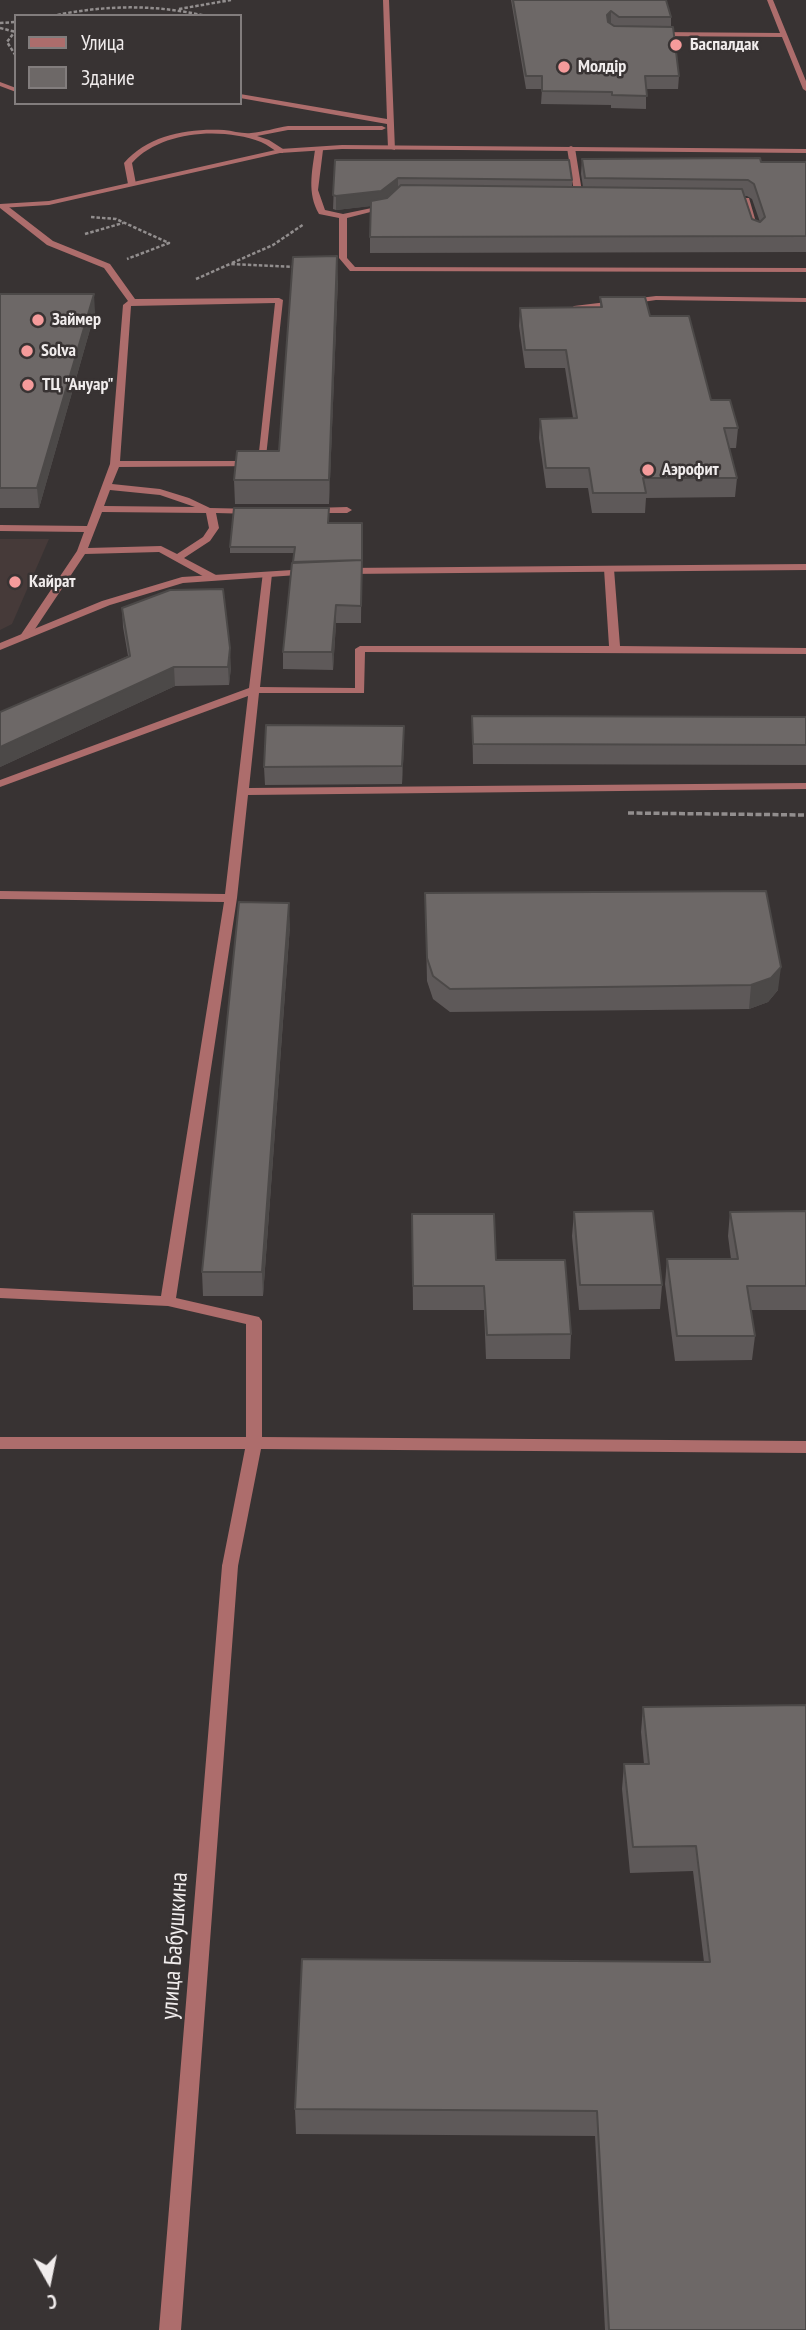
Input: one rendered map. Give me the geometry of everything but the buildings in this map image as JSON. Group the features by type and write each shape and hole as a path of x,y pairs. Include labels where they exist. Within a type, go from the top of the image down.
{"street":[{"path":"386,0 392,148"},
{"path":"769,0 806,89"},
{"path":"652,34 785,38"},
{"path":"748,39 785,38"},
{"path":"242,96 391,125"},
{"path":"132,184 128,163 133,153 166,138 214,132 253,135 288,128 391,125"},
{"path":"253,135 271,142 280,151"},
{"path":"1,206 49,202 280,151 392,148 806,150"},
{"path":"571,148 579,198"},
{"path":"319,150 315,189 316,201 322,212 343,216 376,211 391,202"},
{"path":"565,198 593,198"},
{"path":"718,200 746,200 757,233"},
{"path":"1,206 50,243 107,266 133,302"},
{"path":"343,216 343,258 353,269 806,270"},
{"path":"561,309 656,298 806,300"},
{"path":"25,636 82,551 115,464 127,305 133,302 279,300 262,464 115,464"},
{"path":"106,486 142,487 175,494 211,512"},
{"path":"97,509 265,511"},
{"path":"306,511 346,510"},
{"path":"177,557 207,539 214,528 211,512"},
{"path":"0,528 89,529"},
{"path":"82,551 161,549 212,577"},
{"path":"337,572 806,567"},
{"path":"609,569 615,649"},
{"path":"0,648 119,598 182,580 324,572"},
{"path":"0,1293 168,1301 231,898 267,574"},
{"path":"0,784 254,690 360,691 360,649 806,651"},
{"path":"244,792 806,786"},
{"path":"0,895 231,898"},
{"name":"улица Бабушкина","path":"168,1301 254,1321 254,1443 230,1566 170,2330"},
{"path":"0,1443 806,1447"}],"path":[{"path":"175,10 231,0"},
{"path":"66,14 107,8 175,10 196,14"},
{"path":"14,32 7,42 14,53"},
{"path":"192,280 273,245 322,212"},
{"path":"83,216 116,219 169,243 107,266"},
{"path":"230,264 298,267"}],"shaded area":[{"name":"Кайрат","path":"0,539 49,539 12,624 0,630"}],"place":[{"name":"Баспалдак","path":"676,45"},
{"name":"Молдiр","path":"564,67"},
{"name":"Займер","path":"38,320"},
{"name":"Solva","path":"27,351"},
{"name":"ТЦ \"Ануар\"","path":"28,385"},
{"name":"Аэрофит","path":"648,470"},
{"name":"Кайрат","path":"15,582"}]}
